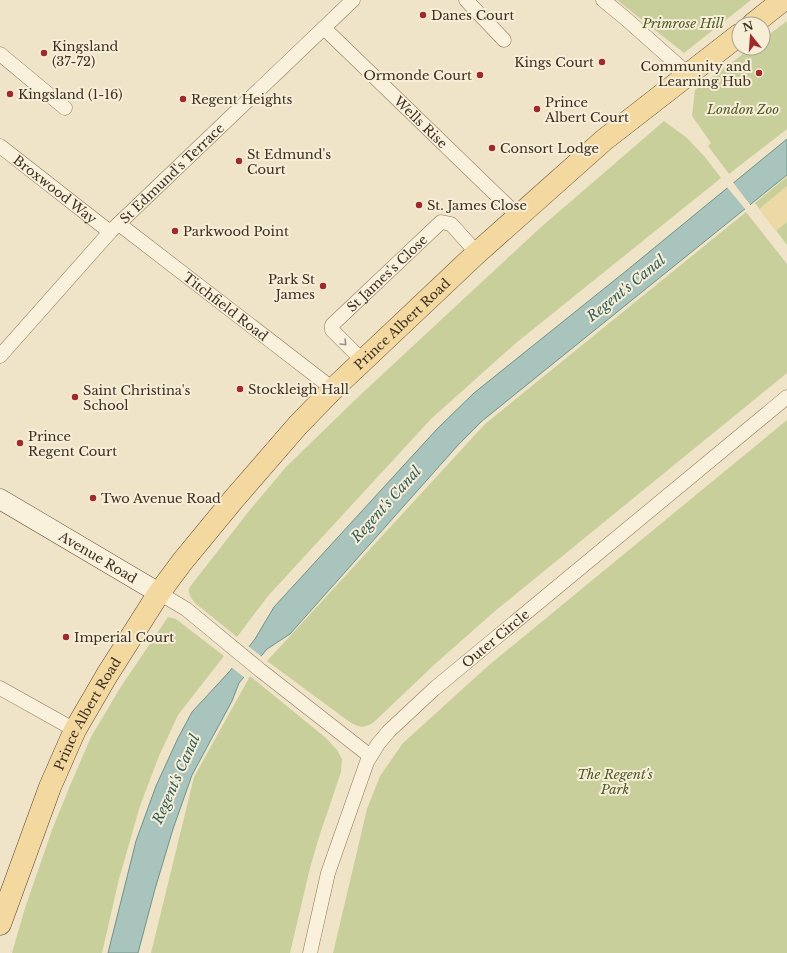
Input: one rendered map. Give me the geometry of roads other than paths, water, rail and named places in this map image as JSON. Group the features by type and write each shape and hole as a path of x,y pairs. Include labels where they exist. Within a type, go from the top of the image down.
{"main road":[{"path":"763,16 783,0"},
{"name":"Prince Albert Road","path":"0,924 50,786 75,730 107,675 159,594 177,568 233,500 298,425 333,388 477,253 604,140 731,41"},
{"name":"Avenue Road","path":"0,499 159,594"}],"street":[{"name":"St Edmund's Terrace","path":"0,356 114,228 353,0"},
{"path":"466,0 504,40"},
{"path":"603,0 688,74"},
{"name":"Wells Rise","path":"324,28 518,216"},
{"path":"0,54 65,108"},
{"name":"Broxwood Way","path":"0,146 114,228"},
{"name":"St James's Close","path":"362,360 332,330 332,325 435,227 441,222 451,224 477,253"},
{"name":"Titchfield Road","path":"114,228 333,388"},
{"name":"Outer Circle","path":"310,953 328,873 370,756 389,730 434,688 787,397"},
{"name":"Avenue Road","path":"159,594 186,609 289,694 370,756"},
{"path":"0,688 75,730"}],"water":[{"name":"Regent's Canal","path":"787,139 787,175 482,421 459,444 290,634 267,649 239,683 232,701 192,775 173,829 138,953 108,953 136,841 156,786 178,738 192,712 229,672 255,639 274,607 437,429 474,393"}],"place":[{"name":"Danes Court","path":"423,15"},
{"name":"Kingsland (37-72)","path":"44,53"},
{"name":"Kings Court","path":"602,62"},
{"name":"Community and Learning Hub","path":"759,73"},
{"name":"Ormonde Court","path":"480,75"},
{"name":"Kingsland (1-16)","path":"10,94"},
{"name":"Regent Heights","path":"183,99"},
{"name":"Prince Albert Court","path":"537,109"},
{"name":"Consort Lodge","path":"492,148"},
{"name":"St Edmund's Court","path":"239,161"},
{"name":"St. James Close","path":"419,205"},
{"name":"Parkwood Point","path":"175,231"},
{"name":"Park St James","path":"323,286"},
{"name":"Stockleigh Hall","path":"240,389"},
{"name":"Saint Christina's School","path":"75,397"},
{"name":"Prince Regent Court","path":"20,443"},
{"name":"Two Avenue Road","path":"93,498"},
{"name":"Imperial Court","path":"66,637"}],"park label":[{"name":"Primrose Hill","path":"683,23"},
{"name":"London Zoo","path":"743,109"},
{"name":"The Regent's Park","path":"615,782"}]}
